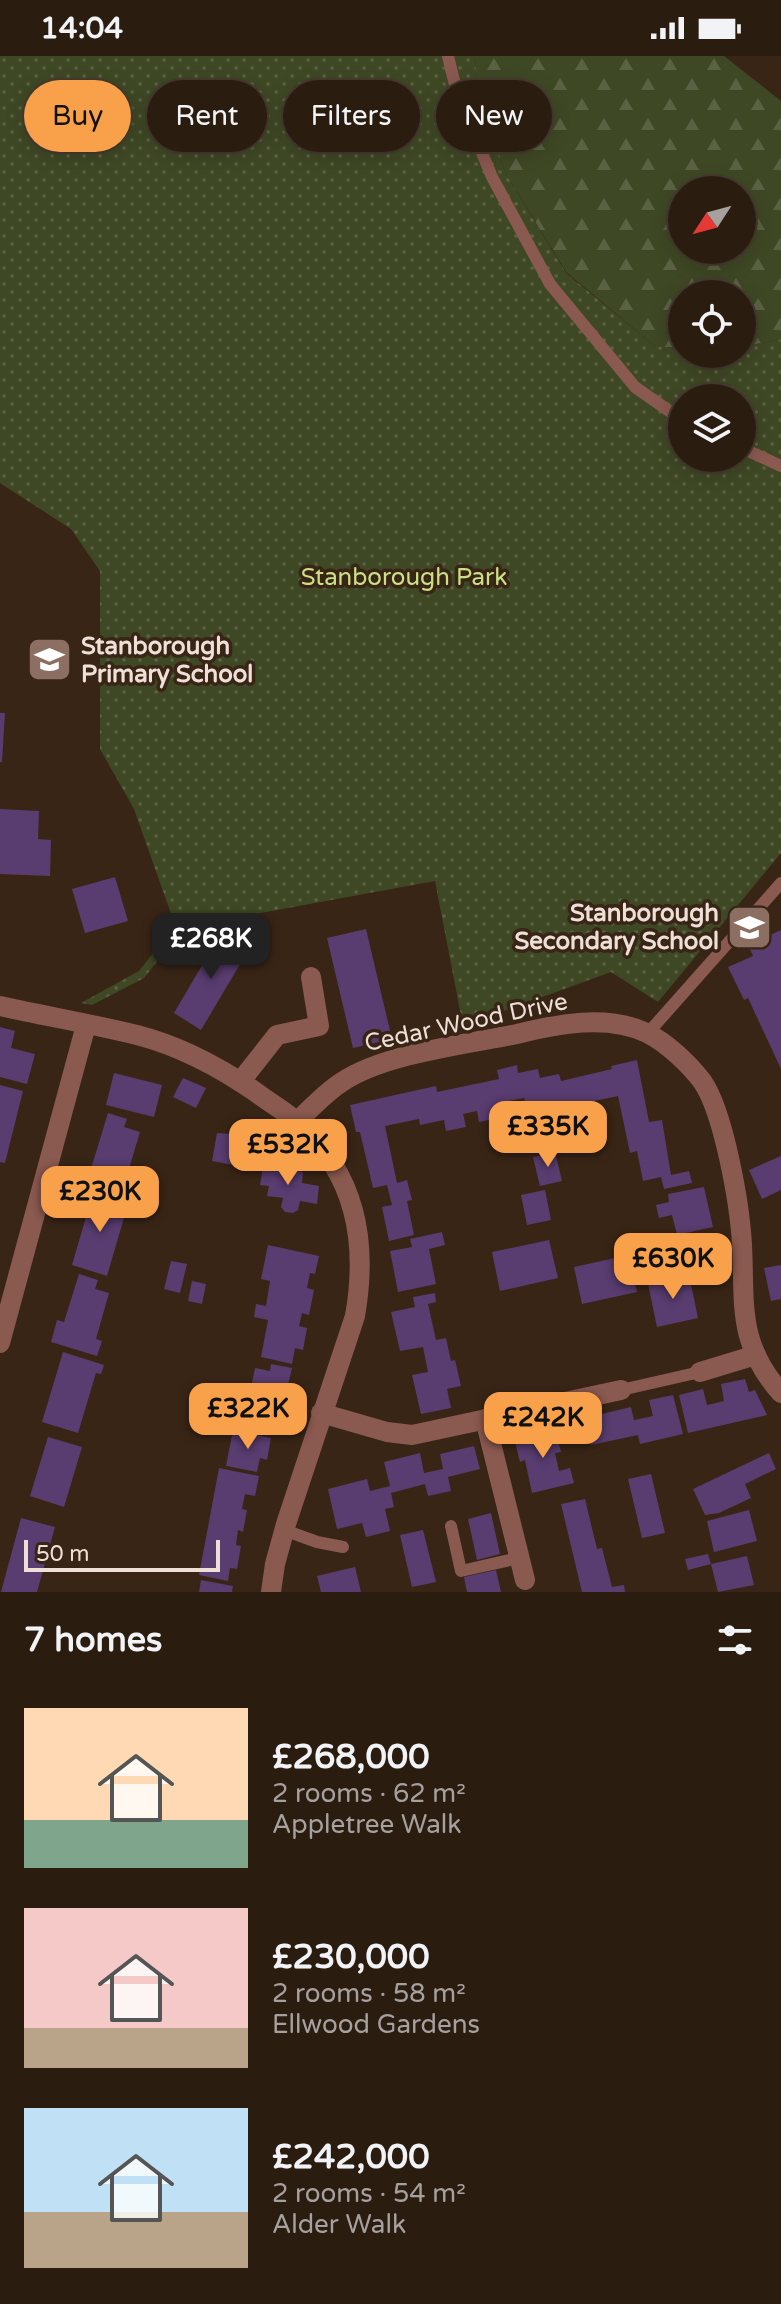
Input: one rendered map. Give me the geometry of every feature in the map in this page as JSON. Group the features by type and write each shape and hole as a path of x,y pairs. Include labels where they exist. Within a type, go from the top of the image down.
{"street":[{"path":"240,1082 277,1035 319,1026 311,977"},
{"path":"0,1006 138,1036 172,1047 240,1082 297,1122 330,1158 342,1181 352,1206 361,1257 355,1316 284,1530 271,1592"},
{"name":"Cedar Wood Drive","path":"297,1122 341,1082 381,1063 560,1024 596,1022 648,1033 686,1064 702,1082 712,1101 729,1162 740,1221 743,1311 747,1332 756,1355 781,1393"},
{"path":"0,1343 86,1025"},
{"path":"700,1372 756,1355"},
{"path":"321,1413 387,1432 412,1435 621,1390"},
{"path":"485,1419 525,1580"}],"lane":[{"path":"448,56 457,93 492,177 550,284 635,387 668,410"},
{"path":"756,454 781,466"},
{"path":"648,1033 781,883"},
{"path":"621,1390 700,1372"},
{"path":"451,1526 461,1571 519,1558"},
{"path":"284,1530 343,1547"}],"green space":[{"name":"Stanborough Park","path":"0,56 475,56 477,80 436,80 436,152 498,152 505,172 566,273 656,347 668,347 668,368 756,368 756,344 781,339 781,853 658,1002 611,972 463,1026 435,881 255,914 198,920 182,930 144,978 92,1005 81,1003 139,971 175,925 134,809 100,749 100,571 71,529 0,483"},
{"path":"475,56 724,56 781,101 781,339 756,344 756,280 668,280 668,347 656,347 566,272 505,172 498,152 552,152 552,80 477,80"}],"building":[{"path":"0,713 5,713 2,762 0,762"},
{"path":"0,809 39,811 38,839 51,840 50,876 0,874"},
{"path":"115,877 128,921 85,933 72,889"},
{"path":"366,929 392,1039 353,1048 327,938"},
{"path":"781,930 781,1069 748,998 744,1000 728,967 753,956 748,945"},
{"path":"221,933 249,949 201,1030 174,1013"},
{"path":"0,1027 15,1031 11,1048 35,1054 27,1084 0,1077"},
{"path":"637,1060 649,1122 662,1120 671,1175 689,1171 692,1183 664,1189 661,1177 643,1181 637,1151 630,1153 618,1096 547,1111 549,1116 537,1119 533,1104 526,1106 524,1098 504,1102 507,1116 479,1122 477,1111 463,1114 466,1127 446,1131 444,1120 420,1125 419,1119 385,1126 397,1183 407,1180 412,1200 407,1201 414,1235 389,1241 382,1207 392,1205 387,1185 373,1188 360,1132 356,1132 350,1105 436,1086 437,1092 499,1079 497,1070 517,1065 518,1073 538,1069 540,1078 559,1074 561,1081"},
{"path":"114,1073 162,1085 154,1117 106,1105"},
{"path":"183,1078 206,1088 196,1108 173,1097"},
{"path":"0,1085 23,1091 5,1163 0,1162"},
{"path":"108,1113 127,1119 124,1127 140,1132 125,1182 90,1172"},
{"path":"217,1133 259,1136 255,1159 246,1157 244,1167 212,1161"},
{"path":"555,1152 562,1181 540,1186 533,1157"},
{"path":"781,1156 781,1190 762,1199 749,1170"},
{"path":"264,1162 286,1165 285,1169 303,1172 302,1183 319,1186 317,1204 300,1201 298,1210 285,1212 281,1207 283,1198 267,1196 269,1186 260,1185"},
{"path":"704,1187 713,1227 677,1235 672,1215 659,1218 656,1205 669,1202 668,1194"},
{"path":"545,1190 551,1220 527,1225 521,1195"},
{"path":"93,1193 128,1204 107,1276 72,1265"},
{"path":"442,1232 445,1245 429,1249 436,1284 398,1292 390,1251 412,1247 410,1239"},
{"path":"549,1240 558,1278 500,1291 492,1252"},
{"path":"268,1245 319,1256 315,1274 310,1273 307,1288 314,1290 309,1315 302,1313 299,1326 307,1328 303,1350 295,1348 292,1364 261,1357 268,1320 254,1317 256,1304 266,1306 270,1281 261,1279"},
{"path":"629,1255 637,1292 582,1304 574,1267"},
{"path":"171,1261 187,1264 180,1293 164,1289"},
{"path":"781,1265 781,1299 771,1301 764,1268"},
{"path":"79,1274 98,1280 95,1289 109,1293 96,1339 102,1341 97,1356 51,1342 57,1320 64,1322"},
{"path":"689,1275 698,1318 657,1327 648,1284"},
{"path":"192,1281 206,1284 202,1304 188,1301"},
{"path":"435,1293 436,1302 428,1304 436,1340 446,1338 461,1386 447,1389 451,1408 421,1414 412,1375 428,1372 423,1347 400,1351 391,1312 415,1307 413,1297"},
{"path":"63,1352 104,1365 101,1374 96,1373 78,1433 42,1422"},
{"path":"271,1364 292,1368 288,1385 282,1384 279,1399 250,1393 255,1368 270,1371"},
{"path":"745,1379 749,1392 755,1390 767,1415 688,1433 679,1395 703,1389 707,1405 716,1403 724,1401 721,1384"},
{"path":"673,1395 683,1434 640,1444 638,1435 591,1445 585,1418 631,1407 634,1420 653,1416 649,1400"},
{"path":"254,1399 276,1403 273,1422 267,1421 265,1434 234,1428 239,1403 253,1405"},
{"path":"555,1428 561,1452 555,1453 559,1471 570,1468 574,1483 532,1493 525,1460 520,1462 514,1438"},
{"path":"233,1430 271,1438 267,1460 260,1458 257,1472 226,1466"},
{"path":"48,1437 82,1447 64,1507 30,1496"},
{"path":"474,1446 480,1469 448,1477 451,1491 428,1496 425,1484 391,1493 394,1507 385,1509 390,1531 366,1537 362,1523 337,1529 328,1489 367,1479 370,1491 390,1486 384,1462 420,1453 424,1473 443,1469 440,1454"},
{"path":"769,1453 776,1469 745,1484 751,1498 719,1513 705,1515 693,1489"},
{"path":"219,1468 259,1476 255,1496 245,1494 242,1509 247,1510 243,1532 238,1530 236,1545 241,1546 237,1569 230,1568 228,1581 199,1575"},
{"path":"651,1474 665,1533 642,1538 628,1479"},
{"path":"585,1499 597,1549 602,1548 612,1587 624,1585 625,1592 582,1592 561,1504"},
{"path":"749,1510 757,1541 714,1552 707,1521"},
{"path":"491,1513 500,1554 477,1560 468,1519"},
{"path":"21,1518 55,1527 37,1592 1,1592"},
{"path":"423,1530 436,1582 412,1587 400,1535"},
{"path":"708,1554 711,1564 688,1570 685,1559"},
{"path":"747,1556 754,1585 718,1592 711,1564"},
{"path":"355,1567 361,1592 321,1592 317,1576"},
{"path":"496,1570 501,1592 467,1592 464,1577"},
{"path":"201,1580 233,1586 232,1592 199,1592"}],"place":[{"name":"Stanborough Primary School","path":"50,660"},
{"name":"Stanborough Secondary School","path":"750,927"}]}
